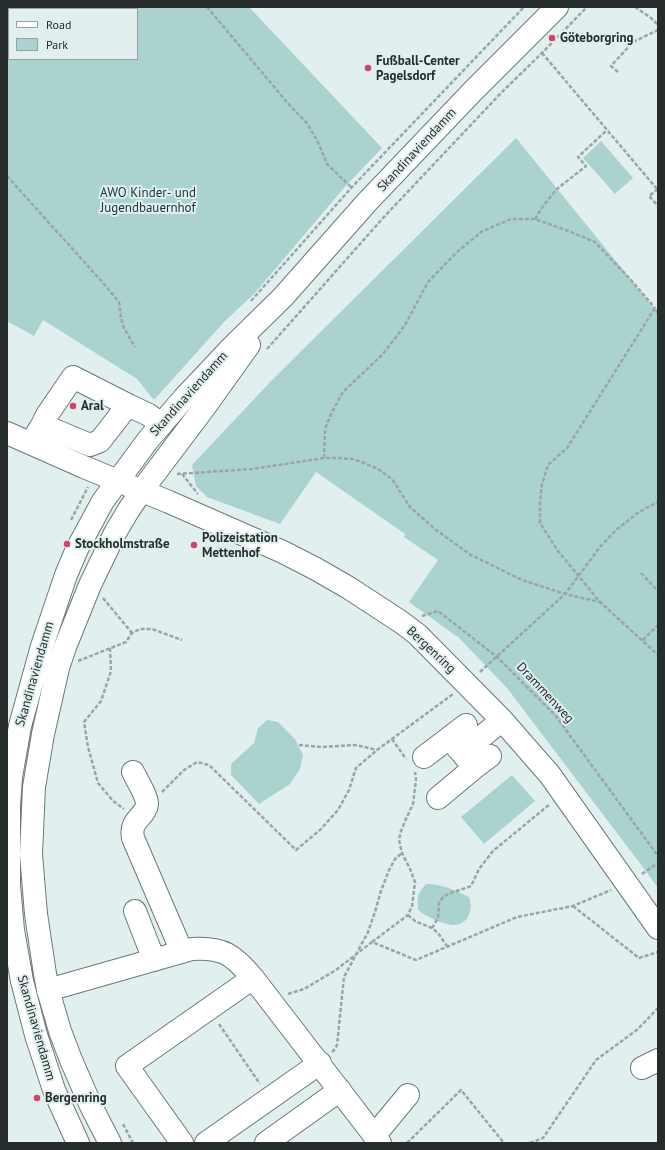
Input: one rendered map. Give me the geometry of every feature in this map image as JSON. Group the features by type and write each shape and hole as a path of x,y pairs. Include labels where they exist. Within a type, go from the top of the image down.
{"main road":[{"name":"Skandinaviendamm","path":"78,1143 54,1090 36,1035 22,981 13,930 9,885 9,806 11,777 20,726 31,682 66,575 77,549 99,508 117,480 184,398 233,346 283,297 368,202 473,91 557,7"},
{"name":"Skandinaviendamm","path":"110,1143 91,1106 71,1060 60,1031 48,990 36,914 31,854 34,787 43,734 58,668 72,628 115,533 128,511 149,493 208,402 283,297"},
{"path":"37,434 47,415 73,377 149,415 161,425"},
{"path":"7,433 37,434 90,445 100,441 128,405"},
{"path":"37,434 84,467 117,480"},
{"name":"Bergenring","path":"117,480 283,552 348,588 417,634 502,720 550,775 658,928"},
{"path":"438,798 468,748 502,720"},
{"path":"416,764 468,748"},
{"path":"133,772 146,798 147,804 145,809 137,818 133,827 133,838 182,952"},
{"path":"131,913 151,961"},
{"path":"48,990 192,949 203,948 216,950 231,955 240,962 320,1063 377,1139 408,1094"},
{"path":"182,1143 127,1066 253,978"},
{"path":"206,1143 320,1063"},
{"path":"266,1143 340,1090"},
{"path":"243,1117 261,1143"}],"path":[{"path":"207,7 291,107 307,123 318,142 327,164 368,202"},
{"path":"266,350 389,213 501,92 587,7"},
{"path":"636,7 658,24"},
{"path":"618,72 611,66 633,42 658,30"},
{"path":"542,53 658,189 649,196 658,206"},
{"path":"535,219 543,206 558,189 586,166 578,157 607,130"},
{"path":"7,176 119,302 124,328 135,347"},
{"path":"324,458 325,429 343,392 383,354 405,325 428,282 456,253 481,232 511,220 535,219 595,242 631,280 658,313"},
{"path":"655,308 568,448 548,465 542,484 540,523 558,551 600,602 658,655"},
{"path":"149,493 170,475 252,469 324,458 353,459 378,470 392,479 410,507 436,530 471,555 522,580 566,594 600,602"},
{"path":"146,798 159,796 184,770 197,762 209,765 296,850 320,830 338,810 349,790 356,768 377,750 466,684 497,657 566,594 600,547 616,530 639,512 658,502"},
{"path":"641,573 658,591"},
{"path":"100,594 132,633"},
{"name":"Drammenweg","path":"401,622 438,611 497,657 555,715 658,856"},
{"path":"643,640 658,625"},
{"path":"77,661 126,642 132,633 140,629 152,629 182,640"},
{"path":"110,648 111,671 101,701 84,722 88,747 98,784 113,800 137,818"},
{"path":"269,999 304,989 336,970 408,915 412,906 415,882 402,853 399,840 401,831 413,804 416,764 392,739"},
{"path":"299,745 356,745 377,750"},
{"path":"432,928 438,918 439,903 443,897 471,886 483,864 493,851 562,793"},
{"path":"320,1063 335,1049 337,1044 344,977 368,932 389,870 395,859 402,853"},
{"path":"372,942 416,960 517,917 573,906 627,883 658,864"},
{"path":"573,906 639,958 658,952"},
{"path":"408,915 416,921 432,928 438,933 447,946"},
{"path":"530,1143 542,1138 596,1060 638,1029 658,1008"},
{"path":"209,1009 269,1098"},
{"path":"407,1143 461,1090 504,1143"},
{"path":"122,1123 133,1143"}],"green space":[{"name":"AWO Kinder- und Jugendbauernhof","path":"7,7 249,7 382,148 343,189 255,293 224,322 154,400 137,379 43,320 34,336 7,321"},
{"path":"516,138 658,313 658,888 507,688 459,638 409,602 438,560 404,537 405,534 316,472 280,524 207,497 196,486 192,465 271,381"},
{"path":"601,141 633,178 615,194 583,158"},
{"path":"267,720 278,722 295,739 303,755 300,769 290,784 259,804 231,775 231,764 254,743 258,728"},
{"path":"512,775 535,801 484,844 461,817"},
{"path":"426,884 443,886 469,897 471,907 466,920 458,925 452,925 443,923 425,915 418,910 418,896"}],"place":[{"name":"Göteborgring","path":"552,38"},
{"name":"Fußball-Center Pagelsdorf","path":"368,68"},
{"name":"Aral","path":"73,406"},
{"name":"Stockholmstraße","path":"67,544"},
{"name":"Polizeistation Mettenhof","path":"194,545"},
{"name":"Bergenring","path":"37,1098"}]}
